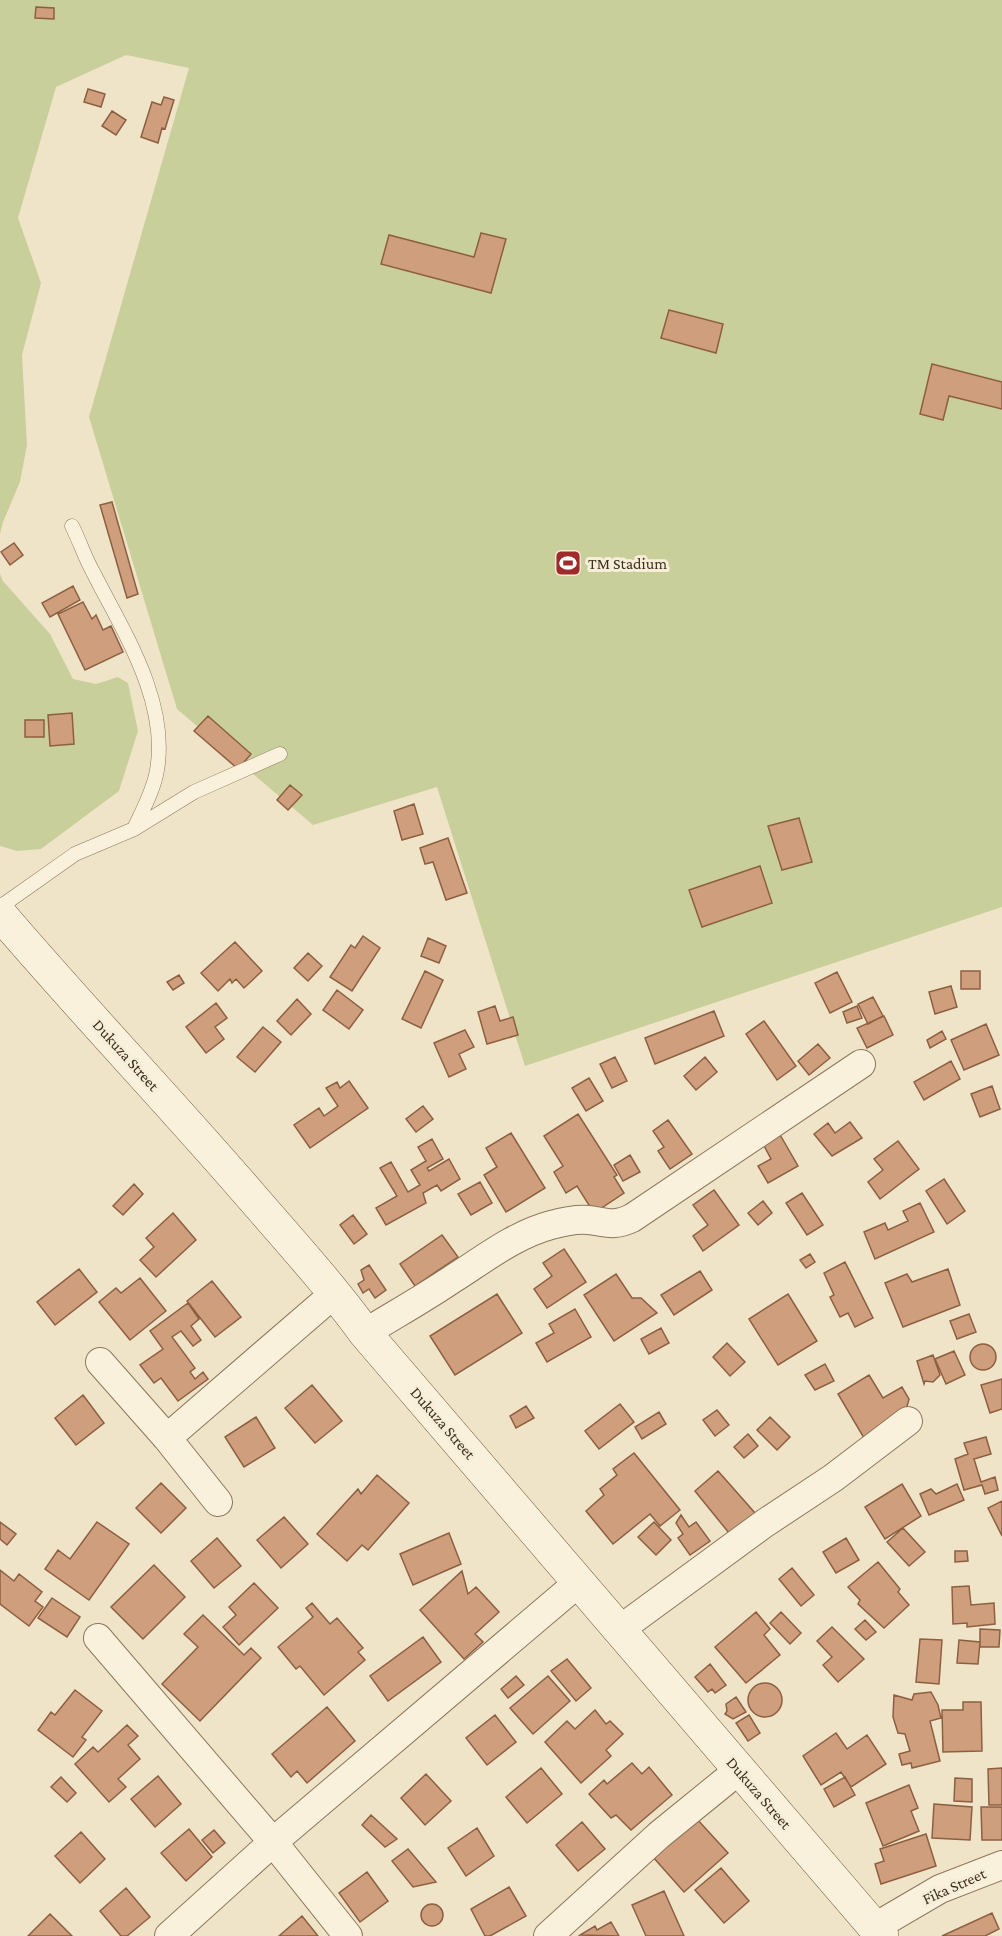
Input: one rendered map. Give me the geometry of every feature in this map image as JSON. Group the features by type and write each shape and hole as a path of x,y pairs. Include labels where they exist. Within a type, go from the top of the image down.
{"main road":[{"name":"Dukuza Street","path":"0,914 335,1293 365,1333 878,1932"}],"street":[{"path":"365,1333 449,1282 504,1245 531,1232 552,1224 585,1220 612,1225 621,1224 861,1064"},
{"path":"167,1438 335,1293"},
{"path":"99,1362 167,1438 218,1502"},
{"path":"619,1630 765,1523 833,1478 908,1421"},
{"path":"169,1936 273,1842 578,1583"},
{"path":"98,1638 273,1842 348,1936"},
{"path":"548,1936 659,1835 739,1770"},
{"name":"Fika Street","path":"878,1932 939,1889 1002,1865"}],"lane":[{"path":"72,526 91,569 124,630 156,712 160,745 157,772 134,830"},
{"path":"0,907 75,854 134,830 194,792 280,754"}],"green space":[{"name":"TM Stadium","path":"0,0 1002,0 1002,907 525,1066 437,787 313,825 177,709 89,417 189,68 126,55 56,87 18,218 41,283 22,355 27,445 20,482 0,534"},
{"path":"0,574 3,581 50,634 73,679 96,684 118,677 128,683 138,731 119,791 41,849 17,851 0,846"}],"building":[{"path":"36,7 54,8 54,19 35,18"},
{"path":"88,89 105,94 101,107 84,102"},
{"path":"164,97 174,100 158,143 141,137 152,102 161,105"},
{"path":"112,111 126,120 116,135 102,126"},
{"path":"481,233 506,239 491,293 381,264 389,235 474,257"},
{"path":"669,310 723,324 716,353 661,338"},
{"path":"932,364 1002,382 1002,409 949,396 943,420 920,414"},
{"path":"112,502 138,594 127,598 100,505"},
{"path":"14,543 23,555 10,565 1,552"},
{"path":"73,586 80,600 50,617 42,603"},
{"path":"83,602 92,619 96,615 103,630 111,626 123,652 85,670 58,614"},
{"path":"72,713 74,744 50,746 48,715"},
{"path":"208,716 251,754 238,769 194,731"},
{"path":"25,720 44,720 44,737 25,737"},
{"path":"290,785 302,795 288,810 277,800"},
{"path":"414,804 423,834 402,840 394,811"},
{"path":"799,818 812,862 782,870 768,826"},
{"path":"448,838 467,893 446,900 433,862 425,864 420,848"},
{"path":"760,866 772,903 702,927 689,890"},
{"path":"363,936 380,948 352,991 330,977 351,945 355,948"},
{"path":"428,938 446,946 439,963 421,956"},
{"path":"235,942 262,971 244,988 236,979 232,983 230,979 218,991 201,973"},
{"path":"308,953 322,966 308,981 294,968"},
{"path":"425,971 443,980 421,1028 402,1019"},
{"path":"961,971 980,971 980,989 961,989"},
{"path":"837,972 852,1002 830,1013 815,983"},
{"path":"179,975 184,983 173,990 167,982"},
{"path":"951,986 957,1007 935,1014 929,992"},
{"path":"337,990 363,1010 349,1029 323,1010"},
{"path":"873,997 883,1016 868,1024 858,1004"},
{"path":"297,999 311,1014 291,1035 277,1021"},
{"path":"216,1003 227,1018 215,1027 224,1039 206,1053 186,1027"},
{"path":"495,1006 500,1021 513,1017 518,1035 487,1044 478,1012"},
{"path":"857,1006 862,1018 847,1023 843,1012"},
{"path":"714,1011 724,1036 655,1064 645,1038"},
{"path":"884,1016 893,1035 867,1048 857,1028"},
{"path":"764,1021 796,1066 777,1080 746,1034"},
{"path":"986,1024 999,1055 964,1070 951,1040"},
{"path":"263,1027 281,1042 255,1072 237,1057"},
{"path":"465,1030 474,1047 459,1054 466,1069 449,1077 434,1043"},
{"path":"942,1031 946,1039 930,1048 927,1040"},
{"path":"818,1044 830,1058 809,1075 798,1061"},
{"path":"615,1057 627,1081 612,1088 600,1064"},
{"path":"705,1057 717,1072 696,1090 684,1076"},
{"path":"951,1061 960,1079 924,1100 914,1082"},
{"path":"589,1078 603,1101 586,1111 572,1088"},
{"path":"349,1081 368,1108 310,1148 294,1125 319,1108 324,1116 338,1106 326,1088 337,1082 340,1088"},
{"path":"992,1086 1000,1109 980,1117 971,1094"},
{"path":"423,1106 433,1119 416,1132 406,1119"},
{"path":"578,1114 617,1175 614,1177 624,1193 594,1213 577,1186 566,1193 554,1172 563,1166 544,1136"},
{"path":"668,1120 692,1154 670,1169 658,1151 664,1147 653,1131"},
{"path":"850,1122 862,1138 832,1156 814,1134 828,1123 835,1133"},
{"path":"511,1133 545,1188 506,1212 484,1175 497,1167 486,1148"},
{"path":"779,1133 798,1166 768,1183 758,1166 771,1159 762,1142"},
{"path":"432,1139 443,1159 427,1168 429,1171 449,1159 460,1179 441,1191 437,1185 423,1193 426,1203 386,1225 376,1208 397,1196 380,1168 391,1162 408,1192 420,1185 411,1170 426,1161 418,1147"},
{"path":"898,1141 919,1169 880,1199 868,1182 883,1170 874,1159"},
{"path":"630,1155 640,1172 623,1181 614,1165"},
{"path":"944,1179 965,1211 947,1224 926,1191"},
{"path":"480,1182 492,1203 471,1215 458,1194"},
{"path":"134,1184 143,1194 123,1215 113,1206"},
{"path":"714,1190 739,1225 703,1251 693,1236 708,1225 693,1205"},
{"path":"802,1193 823,1225 807,1235 786,1203"},
{"path":"763,1201 772,1213 758,1225 748,1213"},
{"path":"920,1203 934,1232 875,1259 864,1232 885,1223 888,1230 908,1221 903,1211"},
{"path":"173,1213 196,1240 156,1277 140,1260 154,1247 146,1238"},
{"path":"353,1215 367,1234 354,1244 340,1225"},
{"path":"442,1235 458,1257 415,1286 400,1264"},
{"path":"564,1249 586,1282 547,1308 534,1289 552,1276 543,1263"},
{"path":"810,1254 815,1262 806,1268 800,1260"},
{"path":"845,1262 873,1318 855,1327 848,1313 840,1317 830,1297 834,1295 824,1273"},
{"path":"369,1265 386,1290 375,1298 369,1289 363,1293 358,1284 364,1280 361,1270"},
{"path":"79,1269 97,1292 55,1325 37,1302"},
{"path":"948,1269 960,1305 903,1327 885,1283 907,1274 912,1282"},
{"path":"700,1271 712,1290 674,1315 661,1295"},
{"path":"616,1274 632,1298 641,1298 657,1313 614,1341 584,1295"},
{"path":"140,1278 166,1311 130,1340 99,1302 116,1288 121,1293"},
{"path":"212,1281 241,1317 215,1337 187,1301"},
{"path":"497,1294 522,1333 455,1375 430,1336"},
{"path":"788,1294 817,1341 778,1365 749,1319"},
{"path":"188,1303 199,1319 191,1326 201,1340 193,1346 181,1331 172,1337 195,1368 190,1372 195,1379 203,1372 208,1379 178,1401 161,1378 154,1383 140,1365 163,1349 150,1331"},
{"path":"575,1309 591,1337 547,1362 536,1343 554,1333 549,1324"},
{"path":"969,1314 976,1332 957,1339 950,1321"},
{"path":"661,1328 669,1343 649,1354 641,1339"},
{"path":"727,1343 745,1362 730,1376 713,1357"},
{"path":"983,1344 992,1348 996,1357 992,1366 983,1370 974,1366 970,1357 974,1348"},
{"path":"954,1351 965,1375 946,1384 935,1359"},
{"path":"933,1355 940,1375 933,1382 925,1381 924,1384 917,1361"},
{"path":"825,1364 834,1381 815,1390 805,1375"},
{"path":"869,1375 883,1398 902,1387 909,1399 905,1414 864,1438 838,1394"},
{"path":"1002,1379 1002,1409 990,1413 981,1385"},
{"path":"312,1385 342,1421 315,1443 285,1408"},
{"path":"83,1395 104,1423 76,1445 55,1418"},
{"path":"620,1404 634,1422 599,1449 585,1431"},
{"path":"526,1406 534,1418 516,1428 510,1416"},
{"path":"717,1410 729,1425 715,1436 703,1420"},
{"path":"659,1412 666,1424 642,1439 635,1427"},
{"path":"256,1417 275,1448 244,1467 225,1437"},
{"path":"770,1417 790,1437 777,1450 757,1430"},
{"path":"748,1434 758,1446 744,1458 734,1447"},
{"path":"986,1437 991,1454 974,1459 981,1482 995,1477 998,1490 985,1494 982,1485 964,1490 955,1459 968,1454 964,1443"},
{"path":"634,1453 680,1510 660,1526 650,1514 613,1544 586,1511 604,1495 600,1489 617,1475 613,1469"},
{"path":"718,1471 755,1513 729,1533 695,1491"},
{"path":"377,1475 409,1503 368,1550 362,1545 347,1561 317,1534 358,1489 361,1494"},
{"path":"161,1483 186,1508 161,1533 136,1508"},
{"path":"902,1484 921,1516 885,1539 865,1507"},
{"path":"957,1484 964,1500 929,1515 920,1494 931,1489 936,1494"},
{"path":"1002,1501 1002,1536 988,1508"},
{"path":"681,1515 689,1527 696,1522 710,1541 690,1555 678,1538 683,1534 676,1523"},
{"path":"284,1517 308,1544 281,1568 257,1540"},
{"path":"0,1522 16,1534 7,1545 0,1539"},
{"path":"97,1522 129,1544 89,1600 45,1569 58,1550 70,1559"},
{"path":"654,1522 671,1540 656,1555 638,1537"},
{"path":"903,1528 925,1552 909,1566 887,1542"},
{"path":"449,1533 461,1564 413,1585 400,1554"},
{"path":"217,1538 241,1566 214,1588 191,1561"},
{"path":"846,1538 859,1560 836,1573 823,1552"},
{"path":"955,1551 967,1551 968,1561 955,1562"},
{"path":"878,1562 900,1589 898,1592 909,1605 884,1628 858,1604 860,1600 848,1587"},
{"path":"154,1565 185,1597 143,1639 111,1607"},
{"path":"792,1568 814,1595 801,1606 779,1579"},
{"path":"0,1570 14,1581 19,1574 42,1592 35,1601 43,1607 29,1626 0,1604"},
{"path":"462,1571 468,1594 476,1587 499,1612 475,1634 483,1642 464,1659 420,1610"},
{"path":"254,1583 278,1608 239,1645 223,1627 236,1615 229,1607"},
{"path":"969,1586 971,1605 994,1603 995,1624 967,1627 967,1623 953,1624 952,1587"},
{"path":"52,1598 80,1617 67,1637 38,1618"},
{"path":"312,1603 330,1624 337,1618 363,1648 358,1652 365,1660 324,1695 300,1666 296,1669 278,1647 313,1617 306,1608"},
{"path":"756,1612 770,1629 764,1635 780,1655 746,1683 715,1647"},
{"path":"781,1612 801,1633 790,1644 770,1623"},
{"path":"203,1615 244,1655 251,1648 261,1658 200,1721 162,1684 198,1647 184,1634"},
{"path":"865,1620 876,1632 866,1640 855,1629"},
{"path":"832,1627 864,1659 838,1682 823,1665 832,1657 817,1641"},
{"path":"980,1629 1000,1630 999,1647 980,1647"},
{"path":"423,1637 441,1662 388,1701 370,1676"},
{"path":"920,1639 942,1640 939,1684 916,1682"},
{"path":"959,1640 980,1642 978,1664 957,1663"},
{"path":"567,1659 591,1688 576,1701 551,1671"},
{"path":"710,1664 726,1685 715,1693 712,1689 708,1692 695,1677"},
{"path":"516,1676 524,1685 508,1698 501,1689"},
{"path":"548,1676 570,1701 533,1734 510,1708"},
{"path":"765,1683 777,1688 782,1700 777,1712 765,1717 753,1712 748,1700 753,1688"},
{"path":"75,1690 102,1711 82,1737 86,1740 73,1757 38,1730 51,1712 55,1715"},
{"path":"931,1692 938,1705 941,1718 930,1721 940,1761 912,1768 911,1763 902,1765 899,1754 910,1751 905,1734 898,1733 893,1717 894,1695 912,1700 914,1694"},
{"path":"736,1697 746,1712 733,1719 725,1714 726,1704"},
{"path":"963,1702 981,1702 982,1751 943,1752 942,1710 963,1710"},
{"path":"327,1707 355,1741 307,1783 297,1771 291,1777 272,1754"},
{"path":"595,1710 606,1724 610,1721 623,1734 606,1750 611,1756 581,1783 545,1742 567,1721 575,1729"},
{"path":"495,1715 516,1742 487,1765 466,1738"},
{"path":"749,1715 760,1733 748,1741 736,1723"},
{"path":"127,1725 138,1736 128,1745 140,1759 118,1779 126,1787 109,1802 75,1764 93,1747 98,1752"},
{"path":"836,1733 847,1749 867,1735 886,1764 851,1787 841,1772 821,1785 803,1756"},
{"path":"632,1763 642,1774 649,1767 672,1795 631,1830 616,1815 611,1818 589,1794 604,1780 607,1784"},
{"path":"541,1768 562,1794 527,1823 506,1797"},
{"path":"1002,1768 1002,1805 989,1805 988,1769"},
{"path":"426,1774 451,1801 425,1825 401,1798"},
{"path":"158,1776 181,1804 155,1827 131,1799"},
{"path":"61,1777 76,1793 67,1802 51,1787"},
{"path":"845,1777 855,1795 834,1807 824,1789"},
{"path":"955,1778 972,1779 972,1802 954,1801"},
{"path":"909,1785 918,1808 911,1811 919,1831 883,1846 866,1803"},
{"path":"934,1804 972,1807 970,1840 932,1838"},
{"path":"981,1807 1002,1807 1002,1840 982,1840"},
{"path":"371,1815 397,1839 385,1847 362,1825"},
{"path":"696,1818 728,1853 684,1892 653,1857"},
{"path":"582,1822 605,1849 578,1871 556,1845"},
{"path":"477,1828 494,1856 466,1876 448,1848"},
{"path":"189,1829 212,1857 186,1881 161,1853"},
{"path":"214,1830 225,1843 213,1853 202,1840"},
{"path":"81,1832 105,1859 80,1883 55,1856"},
{"path":"926,1834 936,1866 881,1884 875,1864 884,1861 880,1849"},
{"path":"408,1849 436,1882 413,1887 392,1861"},
{"path":"721,1868 749,1901 724,1923 695,1890"},
{"path":"367,1872 388,1901 360,1922 339,1893"},
{"path":"509,1887 526,1916 490,1936 485,1936 471,1909"},
{"path":"126,1888 150,1917 127,1936 121,1936 100,1911"},
{"path":"664,1891 684,1936 646,1936 632,1905"},
{"path":"432,1904 440,1907 443,1915 440,1923 432,1926 424,1923 421,1915 424,1907"},
{"path":"992,1913 999,1929 985,1936 942,1936"},
{"path":"50,1914 72,1936 28,1936"},
{"path":"302,1916 318,1936 279,1936"},
{"path":"611,1922 619,1936 580,1935 595,1926 597,1930"}],"place":[{"name":"TM Stadium","path":"568,563"}]}
